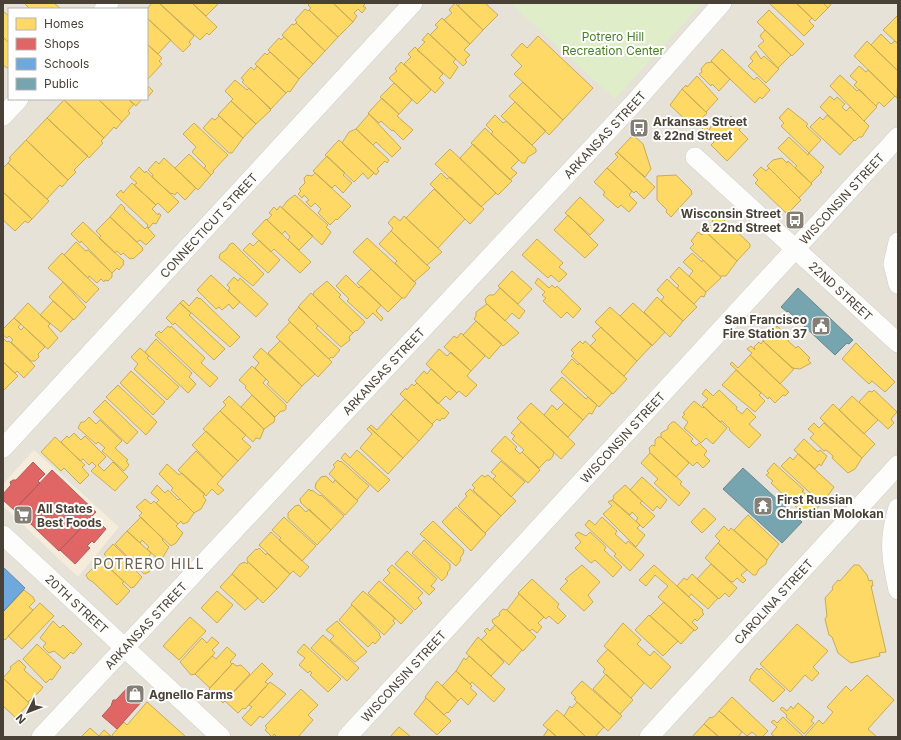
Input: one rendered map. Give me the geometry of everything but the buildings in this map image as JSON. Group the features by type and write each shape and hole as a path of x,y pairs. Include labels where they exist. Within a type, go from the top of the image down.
{"street":[{"name":"CONNECTICUT STREET","path":"3,448 413,3"},
{"name":"ARKANSAS STREET","path":"41,737 633,104 722,3"},
{"path":"3,116 18,100"},
{"name":"WISCONSIN STREET","path":"347,737 898,137"},
{"name":"22ND STREET","path":"695,157 898,343"},
{"path":"898,242 893,264 898,284"},
{"name":"CAROLINA STREET","path":"649,737 898,465"},
{"path":"898,508 892,528 892,562 898,590"},
{"name":"20TH STREET","path":"3,535 222,737"}],"shaded area":[{"path":"3,3 898,3 898,737 3,737"},
{"path":"34,450 119,527 78,577 3,506 3,484"}],"green space":[{"name":"Potrero Hill Recreation Center","path":"510,3 702,3 615,99"}],"place":[{"name":"Arkansas Street & 22nd Street","path":"639,128"},
{"name":"Wisconsin Street & 22nd Street","path":"795,220"},
{"name":"San Francisco Fire Station 37","path":"821,326"},
{"name":"First Russian Christian Molokan","path":"763,506"},
{"name":"All States Best Foods","path":"23,515"},
{"name":"Agnello Farms","path":"135,694"}],"district":[{"name":"POTRERO HILL","path":"149,563"}]}
